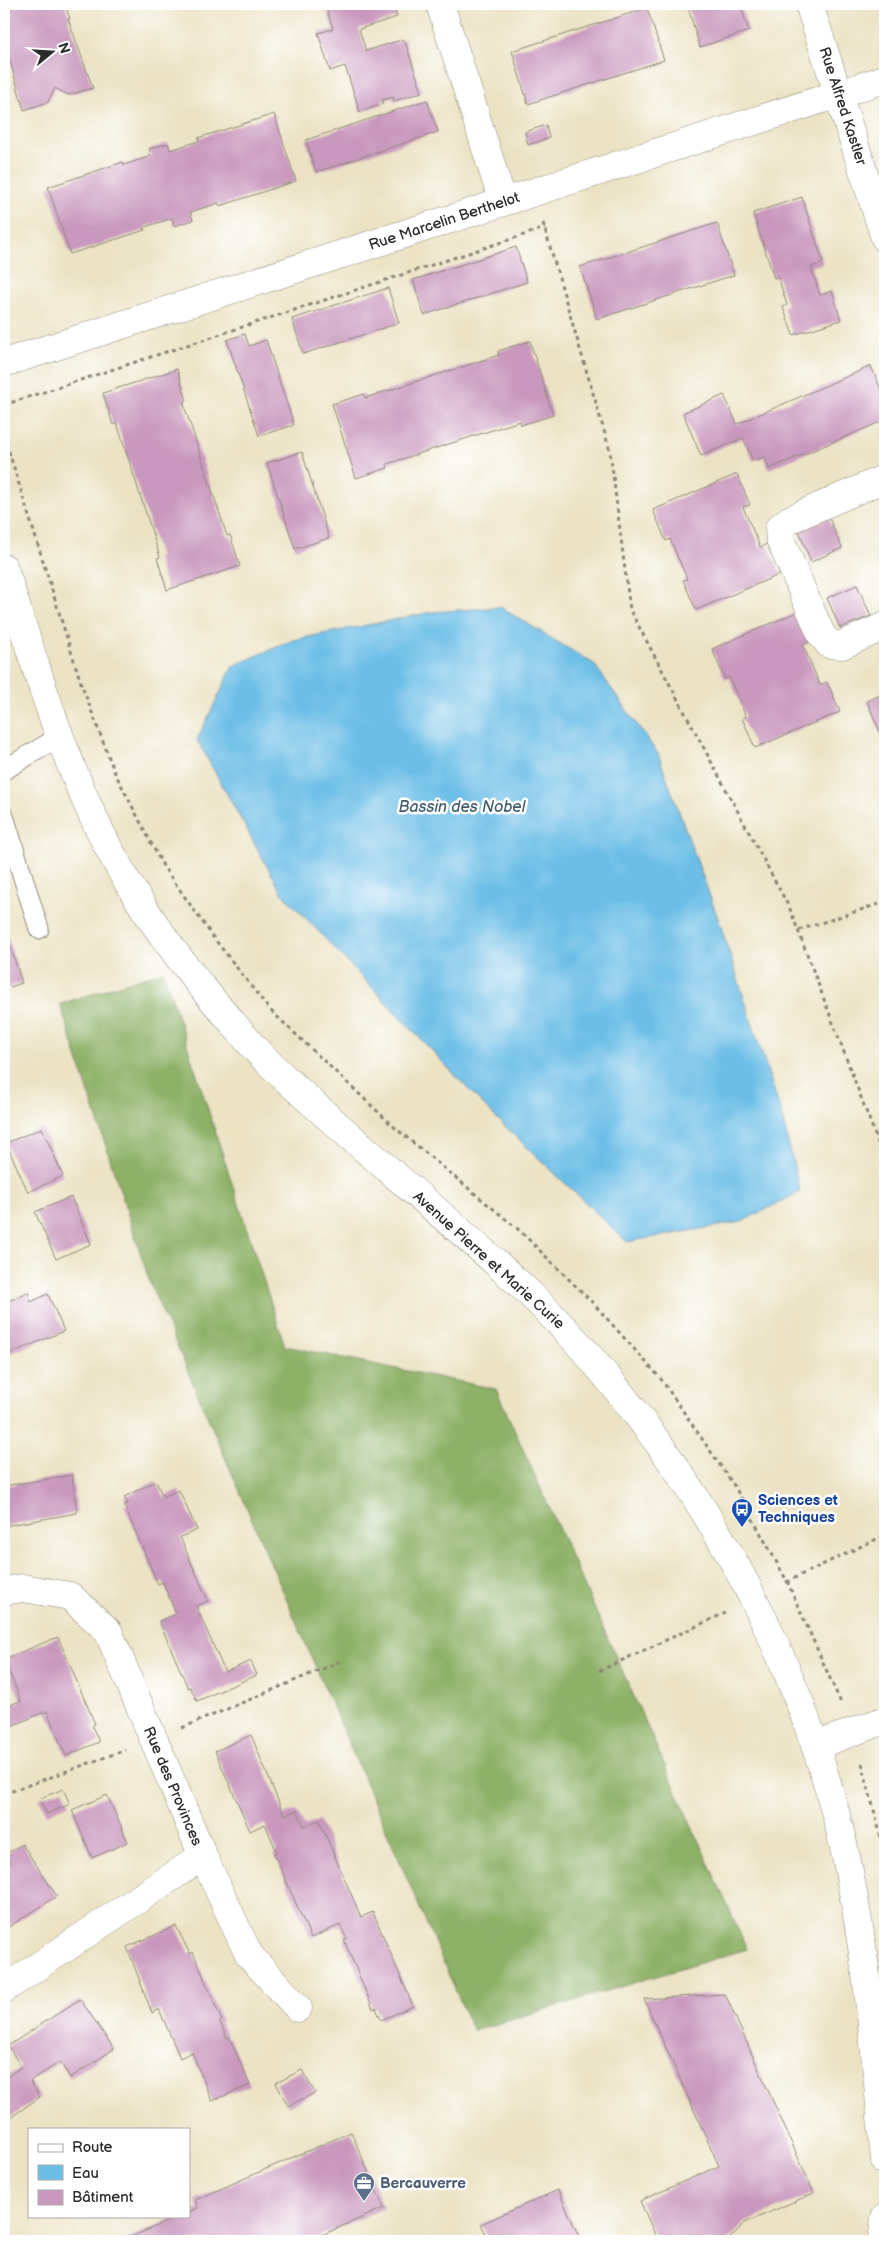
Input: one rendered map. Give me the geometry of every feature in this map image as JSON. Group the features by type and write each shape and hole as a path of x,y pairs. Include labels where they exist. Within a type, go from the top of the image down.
{"street":[{"path":"440,4 503,202"},
{"name":"Rue Alfred Kastler","path":"809,4 840,94 885,238"},
{"name":"Rue Marcelin Berthelot","path":"4,363 885,79"},
{"path":"885,478 789,520 779,528 780,539 822,634 829,644 842,645 885,626"},
{"name":"Avenue Pierre et Marie Curie","path":"4,568 59,737 97,825 135,894 183,965 264,1059 532,1296 605,1374 644,1423 698,1502 728,1554 773,1642 814,1746 843,1846 864,1953 885,2161"},
{"name":"Rue des Provinces","path":"4,1591 23,1588 70,1596 108,1632 203,1856 4,1989"},
{"path":"814,1746 885,1720"},
{"path":"203,1856 250,1955 298,2008"},
{"path":"882,2241 885,2218"}],"lane":[{"path":"4,770 59,737"},
{"path":"4,816 39,929"}],"path":[{"path":"533,192 610,451 630,610 790,909 885,1161"},
{"path":"4,405 545,228"},
{"path":"4,436 81,683 114,770 163,866 212,936 269,1008 393,1126 519,1230 592,1302 661,1379 735,1486 787,1581 853,1731 885,1853"},
{"path":"798,930 885,902"}],"green space":[{"path":"163,971 285,1346 496,1389 747,1949 473,2031 151,1286 60,1004"}],"water":[{"name":"Bassin des Nobel","path":"500,607 594,664 658,754 720,924 781,1112 800,1192 741,1222 627,1242 491,1113 282,893 197,740 233,666 293,640 432,612"}],"building":[{"path":"4,4 65,4 70,19 68,19 93,88 68,95 55,88 48,102 24,110 4,40"},
{"path":"325,4 393,4 397,17 359,29 366,51 404,39 422,92 394,101 393,97 382,100 383,104 360,112 345,66 330,71 318,33 333,29"},
{"path":"687,4 740,4 749,31 700,47"},
{"path":"647,8 664,60 528,104 512,51"},
{"path":"427,100 438,132 316,172 306,140"},
{"path":"274,114 296,181 220,206 219,203 190,212 193,220 174,226 172,218 145,227 145,230 70,254 48,187 123,162 124,165 151,156 149,149 168,143 170,150 199,141 198,138"},
{"path":"546,125 549,138 528,145 525,132"},
{"path":"802,197 823,263 811,267 820,295 832,291 841,320 793,335 783,307 787,305 778,277 774,278 753,213"},
{"path":"717,223 734,275 597,319 580,267"},
{"path":"516,247 527,282 424,315 413,280"},
{"path":"388,288 399,323 303,354 292,319"},
{"path":"245,334 249,346 266,340 294,425 259,436 227,340"},
{"path":"530,341 553,415 521,425 520,421 387,464 388,468 356,478 332,404 364,394 365,398 499,355 498,351"},
{"path":"871,366 885,399 885,420 769,469 764,457 753,461 743,438 701,456 683,413 724,395 737,424"},
{"path":"177,369 187,401 183,402 227,536 230,535 240,566 167,590 157,558 160,557 117,423 113,425 103,393"},
{"path":"302,452 329,538 295,549 267,463"},
{"path":"737,474 750,505 743,507 760,547 767,544 781,574 696,610 683,580 687,579 670,539 666,541 653,510"},
{"path":"829,518 842,548 811,562 799,531"},
{"path":"857,585 871,616 840,628 827,598"},
{"path":"797,612 810,642 803,645 820,685 827,682 840,712 755,748 742,718 746,717 729,677 725,679 712,649"},
{"path":"885,693 885,744 867,701"},
{"path":"4,925 22,983 4,989"},
{"path":"42,1128 63,1176 28,1192 6,1143"},
{"path":"71,1197 91,1244 56,1259 35,1212"},
{"path":"28,1292 31,1302 48,1294 64,1331 4,1356 4,1303"},
{"path":"72,1475 77,1513 4,1526 4,1486"},
{"path":"156,1481 163,1497 179,1490 197,1530 180,1537 208,1601 196,1606 225,1672 251,1661 257,1675 197,1701 190,1687 188,1688 159,1621 176,1614 163,1582 158,1584 124,1505 128,1504 124,1497"},
{"path":"58,1637 95,1724 92,1726 99,1742 66,1756 47,1711 9,1727 4,1714 4,1707 21,1701 4,1659"},
{"path":"251,1735 284,1815 297,1810 304,1826 319,1820 361,1917 373,1912 413,2006 381,2020 376,2008 373,2009 344,1940 347,1939 340,1925 311,1938 274,1853 277,1852 265,1824 250,1831 215,1751"},
{"path":"63,1789 70,1804 47,1814 39,1799"},
{"path":"107,1795 128,1842 92,1858 72,1810"},
{"path":"22,1844 57,1896 4,1930 4,1868 11,1863 5,1855"},
{"path":"176,1926 190,1954 193,1952 222,2021 220,2022 227,2038 229,2037 250,2085 212,2101 192,2052 180,2058 159,2009 152,2013 127,1947"},
{"path":"725,1994 814,2193 745,2223 727,2241 658,2241 640,2201 719,2166 644,1999"},
{"path":"80,1999 114,2049 70,2078 60,2062 30,2081 40,2097 4,2122 4,2079 21,2067 8,2046"},
{"path":"302,2070 315,2093 288,2106 276,2083"},
{"path":"351,2132 384,2208 308,2241 122,2241 174,2218 190,2218 190,2212 198,2208 195,2200"},
{"path":"558,2190 581,2241 489,2241 481,2224"}],"place":[{"name":"Sciences et Techniques","path":"742,1528"},
{"name":"Bercauverre","path":"364,2202"}]}
